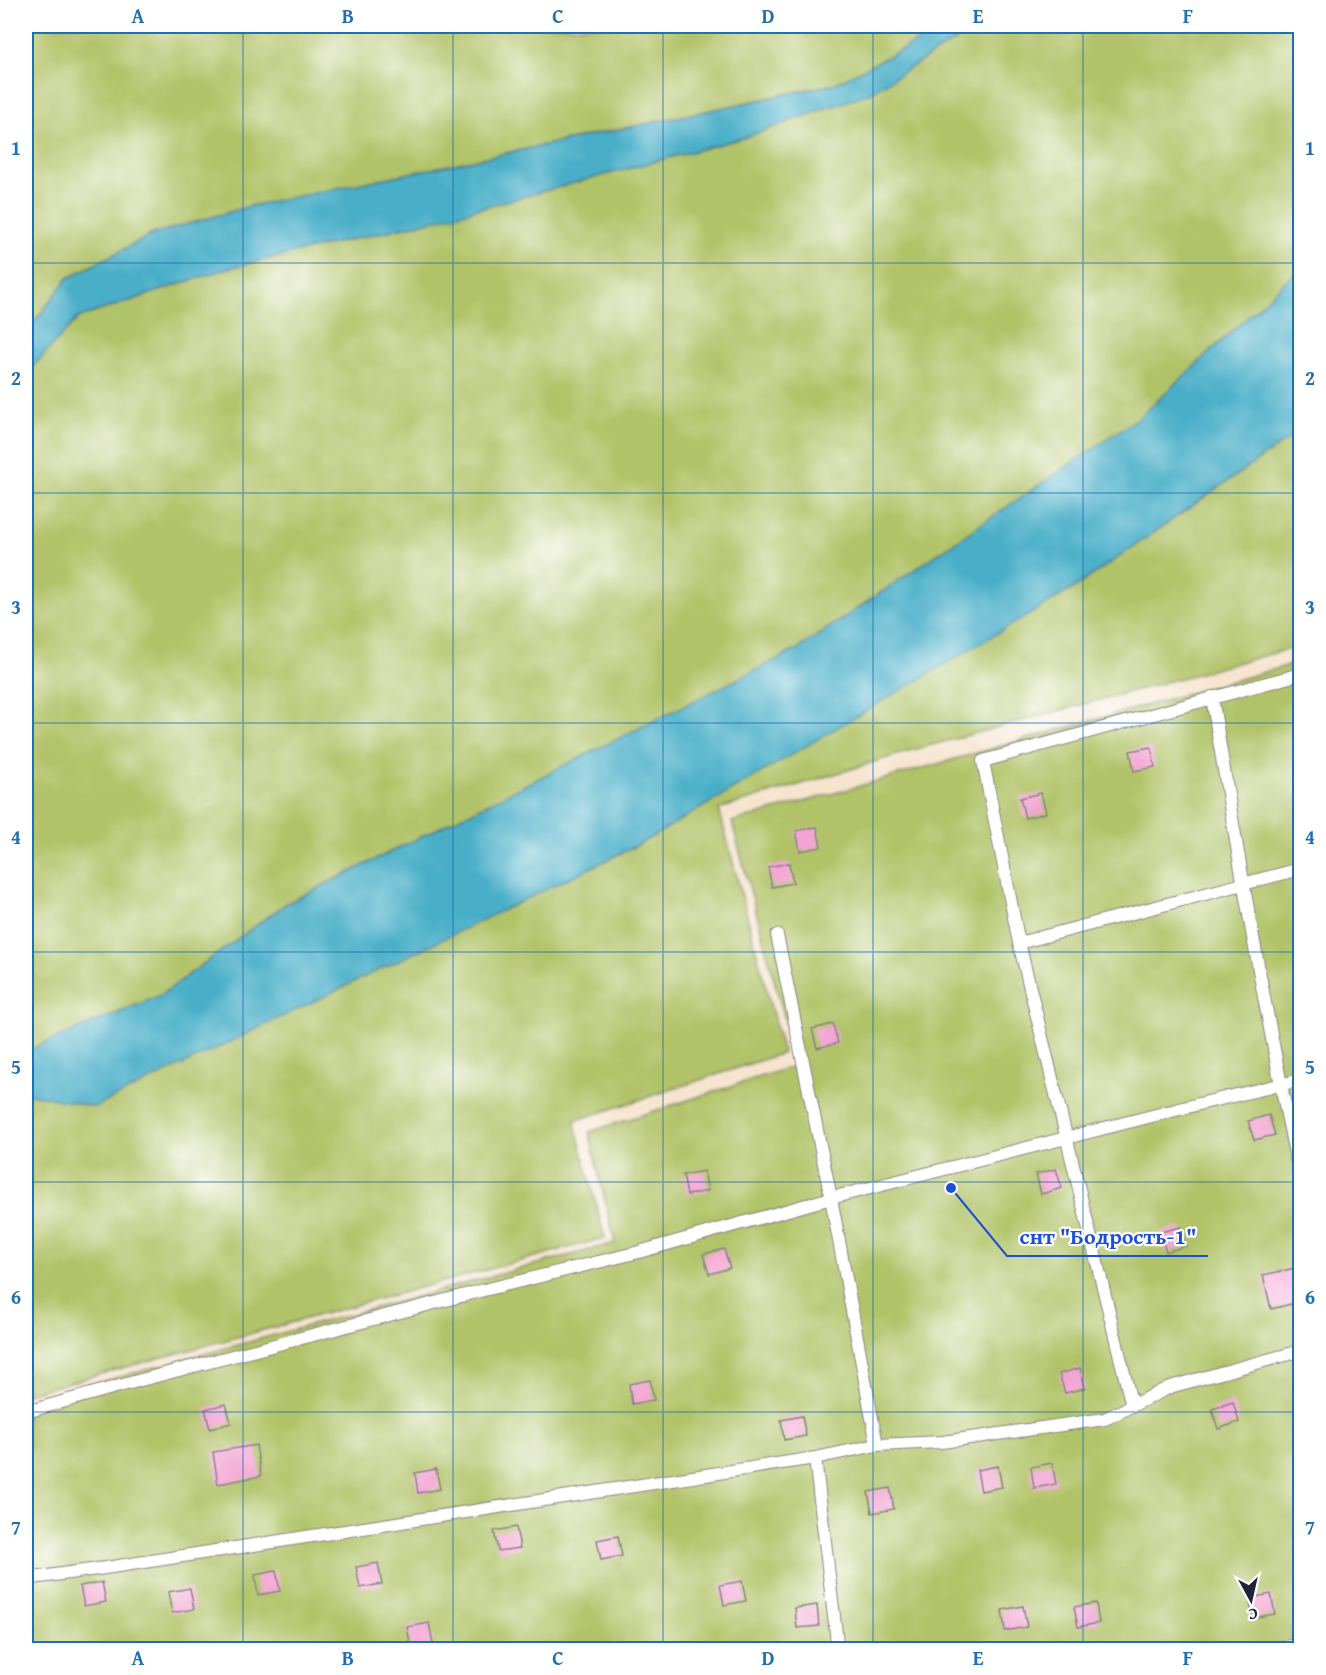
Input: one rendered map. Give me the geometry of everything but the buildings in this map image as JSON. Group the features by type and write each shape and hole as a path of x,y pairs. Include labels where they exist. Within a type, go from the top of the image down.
{"lane":[{"path":"1132,1406 1019,943 983,761 1300,674"},
{"path":"1212,697 1243,883 1300,1177"},
{"path":"1019,943 1300,868"},
{"path":"777,935 831,1198 876,1445"},
{"path":"26,1412 484,1290 639,1252 831,1198 1300,1080"},
{"path":"26,1579 112,1568 815,1458 876,1445 942,1442 1105,1419 1170,1388 1300,1351"},
{"path":"815,1458 838,1650"},
{"path":"1256,1650 1300,1645"}],"green space":[{"path":"26,26 954,26 938,31 834,84 251,206 153,234 68,278 26,333"},
{"path":"963,26 1300,26 1300,268 1141,416 796,650 284,905 161,995 26,1051 26,374 78,318 225,269 443,218 746,137 963,35"},
{"path":"1300,431 1300,646 917,749 719,809 783,1053 574,1121 605,1238 26,1394 26,1093 96,1107 1071,590"},
{"path":"1300,662 1300,1649 26,1650 26,1402 615,1243 589,1132 797,1065 732,822"}],"water":[{"path":"963,26 964,35 869,93 746,137 443,218 225,269 78,318 26,374 26,333 68,278 153,234 250,206 834,84 938,31"},
{"path":"1300,268 1300,431 1071,590 640,844 95,1107 26,1093 26,1051 161,995 284,905 796,650 1141,416"}],"place":[{"name":"снт \"Бодрость-1\"","path":"951,1188"}]}
